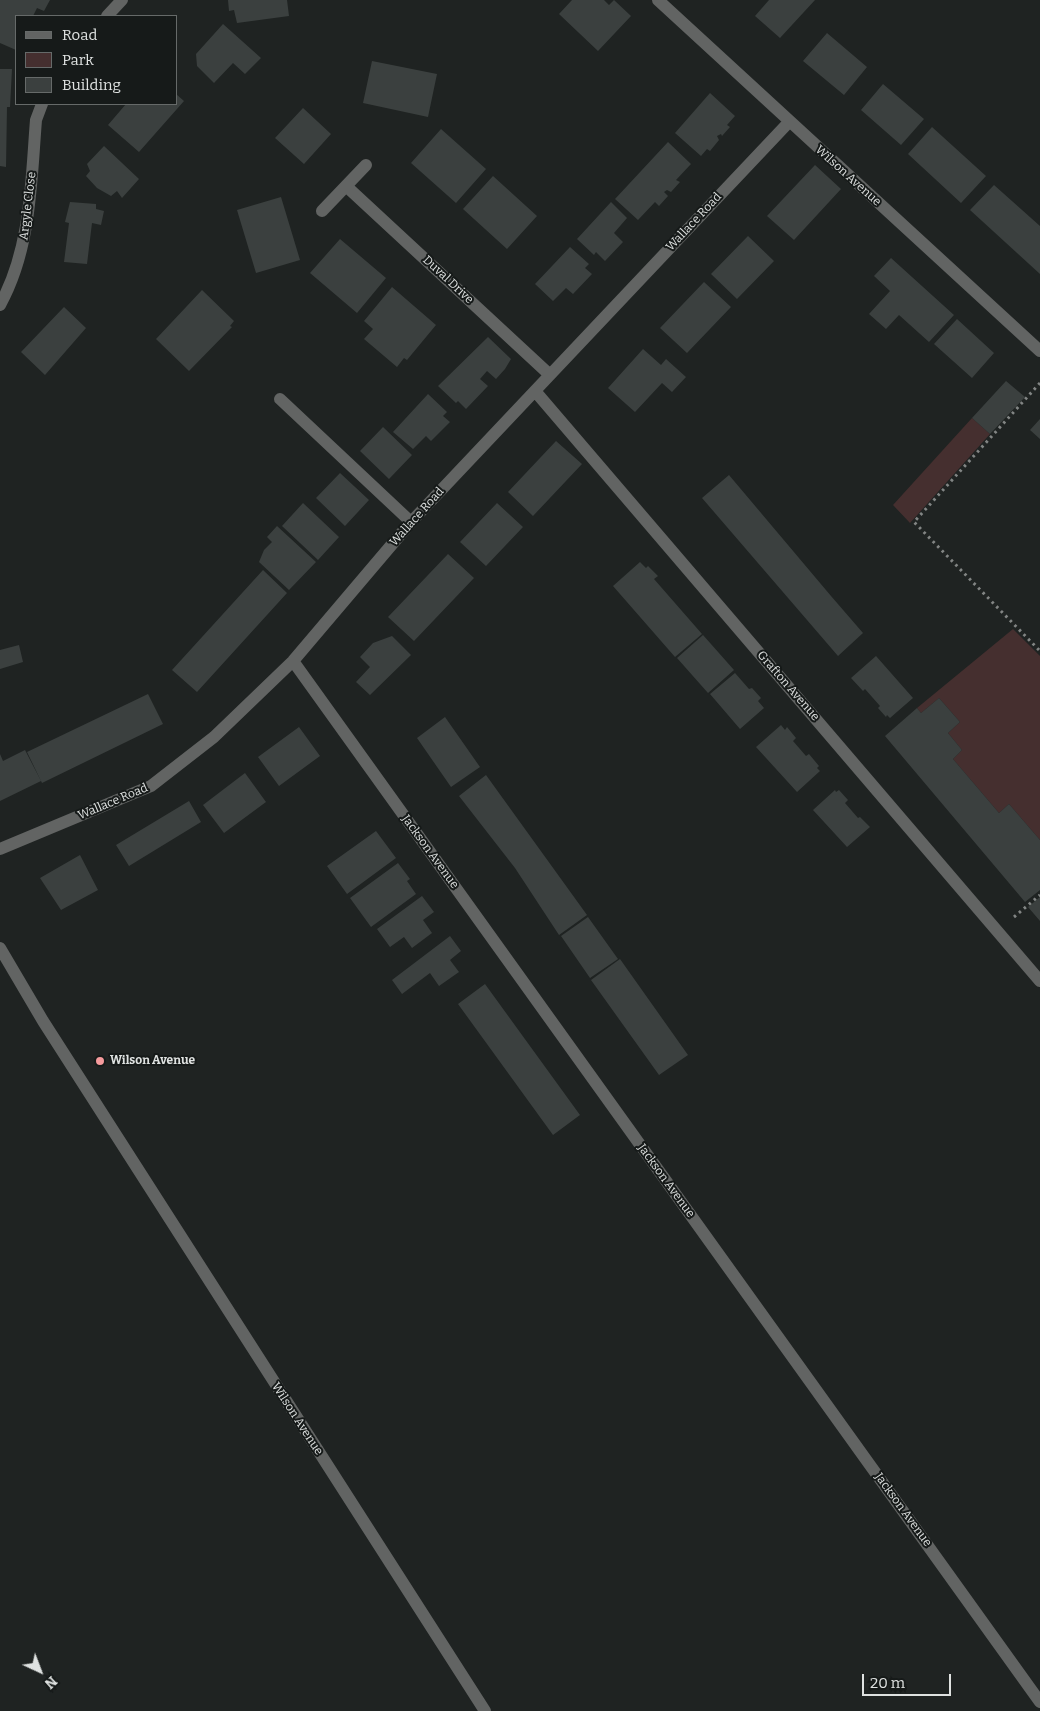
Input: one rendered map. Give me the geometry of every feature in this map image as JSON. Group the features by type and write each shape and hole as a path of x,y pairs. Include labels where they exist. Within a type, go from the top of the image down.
{"street":[{"path":"108,15 122,0"},
{"name":"Wilson Avenue","path":"658,0 1040,352"},
{"name":"Argyle Close","path":"0,305 10,288 24,241 36,120 42,105"},
{"name":"Wallace Road","path":"0,849 151,786 214,737 293,661 412,522 789,122"},
{"path":"322,211 366,165"},
{"name":"Duval Drive","path":"346,186 550,375"},
{"name":"Grafton Avenue","path":"535,391 1040,981"},
{"path":"280,399 412,522"},
{"name":"Jackson Avenue","path":"293,661 1040,1702"},
{"name":"Wilson Avenue","path":"0,948 43,1021 485,1711"}],"path":[{"path":"1040,384 914,522 1040,651"},
{"path":"997,931 1040,894"}],"green space":[{"path":"972,418 990,434 910,523 893,505"},
{"path":"1013,629 1040,656 1040,840 1009,804 999,813 953,759 962,750 948,733 960,722 939,698 921,713 917,708"}],"building":[{"path":"0,0 50,0 44,11 37,8 34,15 15,15 15,50 0,43"},
{"path":"228,0 287,0 289,16 237,23 234,10 229,11"},
{"path":"572,0 604,0 609,5 614,0 631,16 598,51 559,14"},
{"path":"769,0 815,0 780,38 755,16"},
{"path":"223,24 261,58 245,74 233,63 214,83 197,66 196,54"},
{"path":"827,33 867,67 844,95 803,61"},
{"path":"372,61 437,74 428,117 363,103"},
{"path":"0,69 12,69 10,107 7,107 6,167 0,166"},
{"path":"883,84 924,119 901,145 861,110"},
{"path":"710,93 735,116 727,125 730,127 722,136 721,134 717,136 719,140 710,151 707,149 701,156 675,133"},
{"path":"178,96 184,101 139,152 108,125 125,105 178,105"},
{"path":"303,108 331,134 304,164 275,138"},
{"path":"932,127 986,176 961,203 908,154"},
{"path":"441,129 486,169 456,203 411,163"},
{"path":"668,142 691,164 676,180 680,182 671,192 667,190 664,192 668,196 659,206 655,202 638,220 615,199"},
{"path":"104,146 139,179 122,198 117,191 111,196 97,188 86,176 90,171 87,164"},
{"path":"815,165 841,189 794,240 767,216"},
{"path":"493,176 537,216 507,249 463,209"},
{"path":"994,185 1040,226 1040,274 970,210"},
{"path":"281,197 300,260 256,273 237,210"},
{"path":"70,202 96,204 96,209 104,211 101,225 92,223 87,264 64,262 69,223 65,222"},
{"path":"611,202 627,218 614,233 623,242 605,261 596,252 594,255 577,239"},
{"path":"748,236 774,261 737,299 711,274"},
{"path":"340,239 386,278 357,313 310,273"},
{"path":"570,247 589,264 585,268 592,274 573,294 566,288 553,301 535,284"},
{"path":"891,258 954,315 929,342 899,315 886,329 869,314 890,291 874,276"},
{"path":"704,282 731,307 687,353 660,328"},
{"path":"392,287 436,325 407,360 404,358 397,367 364,339 373,329 364,321"},
{"path":"202,290 234,321 230,326 232,327 189,371 156,339"},
{"path":"64,307 86,328 45,375 21,352"},
{"path":"957,319 994,353 972,378 934,344"},
{"path":"488,337 511,359 496,379 487,371 480,379 488,386 466,409 458,401 456,403 438,386"},
{"path":"643,349 661,365 666,359 686,377 672,392 662,383 635,412 608,388"},
{"path":"1006,381 1025,397 990,434 972,418"},
{"path":"428,394 447,412 443,416 450,422 431,441 426,436 413,449 393,432"},
{"path":"1040,419 1040,439 1030,430"},
{"path":"383,427 412,455 389,479 360,451"},
{"path":"556,441 582,464 533,516 508,492"},
{"path":"340,473 369,500 345,526 316,498"},
{"path":"729,475 863,633 838,656 702,498"},
{"path":"303,503 339,537 318,560 282,526"},
{"path":"497,503 523,527 486,566 460,542"},
{"path":"277,526 316,562 289,590 259,562 264,550 272,542 267,537"},
{"path":"448,554 474,578 414,641 388,617"},
{"path":"640,562 646,568 648,566 658,576 654,579 702,634 675,657 613,586"},
{"path":"263,570 287,593 197,692 172,670"},
{"path":"703,635 734,670 708,693 677,658"},
{"path":"392,636 411,655 370,695 356,682 370,667 360,657 373,643"},
{"path":"19,645 23,662 0,669 0,650"},
{"path":"876,656 913,698 890,718 887,715 886,717 878,708 880,706 865,689 863,691 851,678"},
{"path":"735,673 749,689 752,688 761,698 758,701 764,708 740,729 710,694"},
{"path":"148,694 163,724 42,783 27,752"},
{"path":"939,698 960,722 948,733 962,750 953,759 999,813 1009,804 1040,840 1040,890 1025,902 885,736 917,708 921,713"},
{"path":"445,717 480,767 451,787 417,738"},
{"path":"781,725 785,730 787,727 796,738 793,741 806,756 809,754 819,766 817,768 820,771 797,792 756,747"},
{"path":"299,727 320,756 279,786 258,757"},
{"path":"25,750 41,781 0,801 0,754 3,761"},
{"path":"245,773 266,802 224,833 203,805"},
{"path":"486,775 587,915 559,935 515,868 459,796"},
{"path":"835,790 836,792 839,790 848,800 845,803 858,818 860,817 870,827 847,847 813,810"},
{"path":"189,801 201,822 129,866 116,845"},
{"path":"376,831 396,858 347,894 327,866"},
{"path":"80,855 98,890 61,910 40,878"},
{"path":"398,863 410,879 407,881 416,894 371,927 350,898"},
{"path":"422,896 434,912 423,920 432,933 412,948 404,937 390,947 377,929"},
{"path":"1040,897 1040,921 1028,907"},
{"path":"588,917 618,959 590,978 561,936"},
{"path":"450,936 461,951 450,960 459,972 439,986 430,973 402,994 392,980"},
{"path":"620,959 688,1055 659,1075 591,980"},
{"path":"485,984 580,1115 553,1135 458,1004"}],"place":[{"name":"Wilson Avenue","path":"100,1061"}]}
